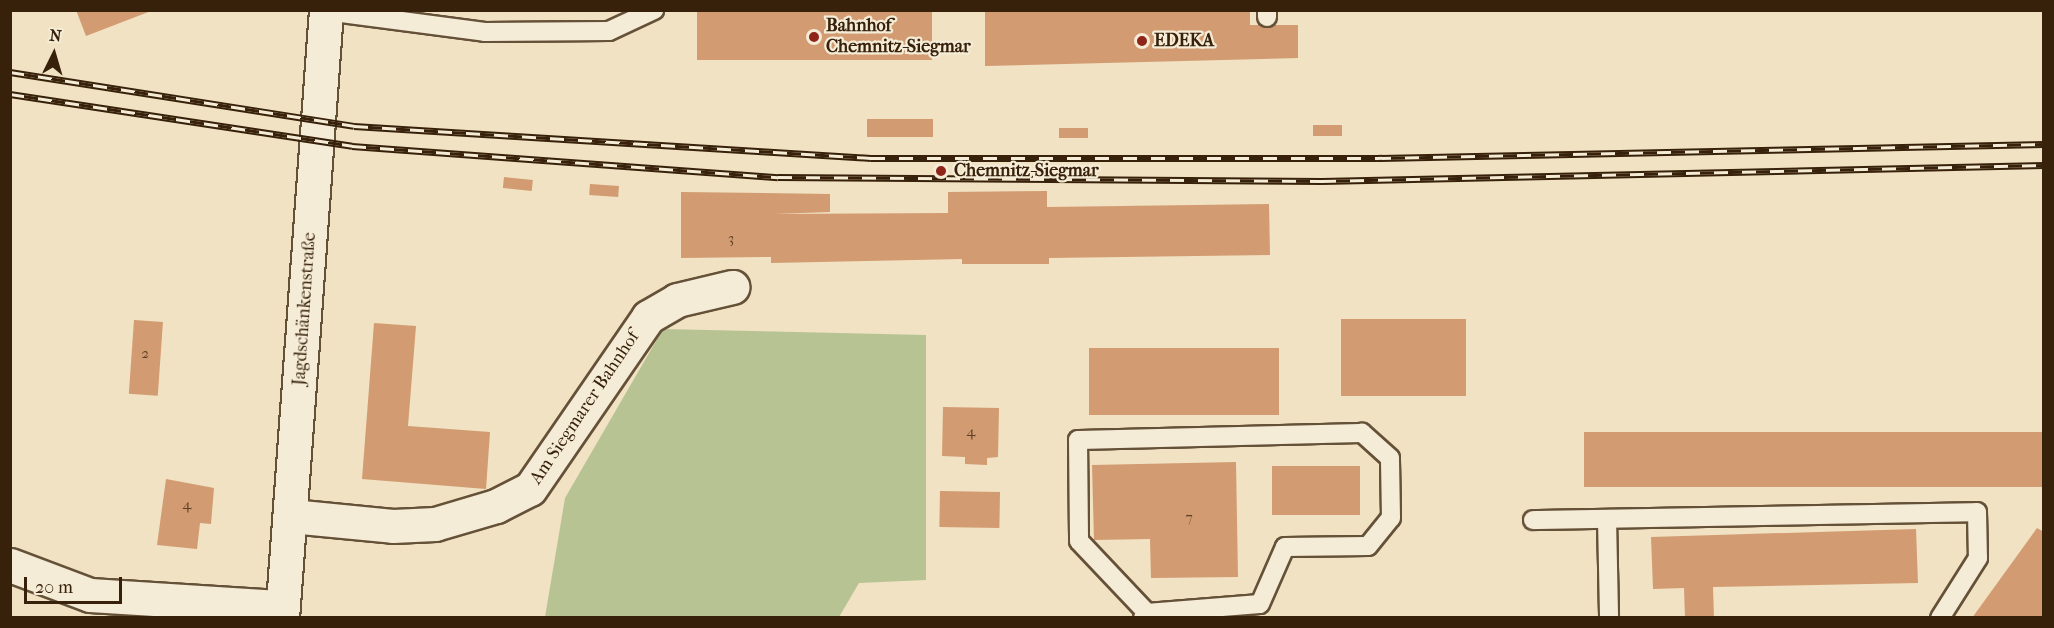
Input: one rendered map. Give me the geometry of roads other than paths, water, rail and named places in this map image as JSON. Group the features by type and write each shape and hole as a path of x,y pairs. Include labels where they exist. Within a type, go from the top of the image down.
{"street":[{"name":"Jagdschänkenstraße","path":"10,565 90,595 283,613 326,11"},
{"name":"Am Siegmarer Bahnhof","path":"291,516 393,526 435,524 496,506 530,489 648,317 677,300 732,287"}],"lane":[{"path":"326,11 485,32 609,31 654,10"},
{"path":"1362,433 1390,458 1391,518 1368,546 1285,547 1260,604 1145,615 1079,541 1078,440 1362,433"},
{"path":"1533,520 1977,513 1978,558 1940,618"},
{"path":"1607,519 1609,618"}],"railway":[{"path":"10,72 354,126 871,158 1377,158 2044,144"},
{"path":"10,94 352,146 778,177 1322,181 2044,165"}],"place":[{"name":"Bahnhof Chemnitz-Siegmar","path":"814,37"},
{"name":"EDEKA","path":"1142,41"},
{"name":"Chemnitz-Siegmar","path":"941,171"}]}
